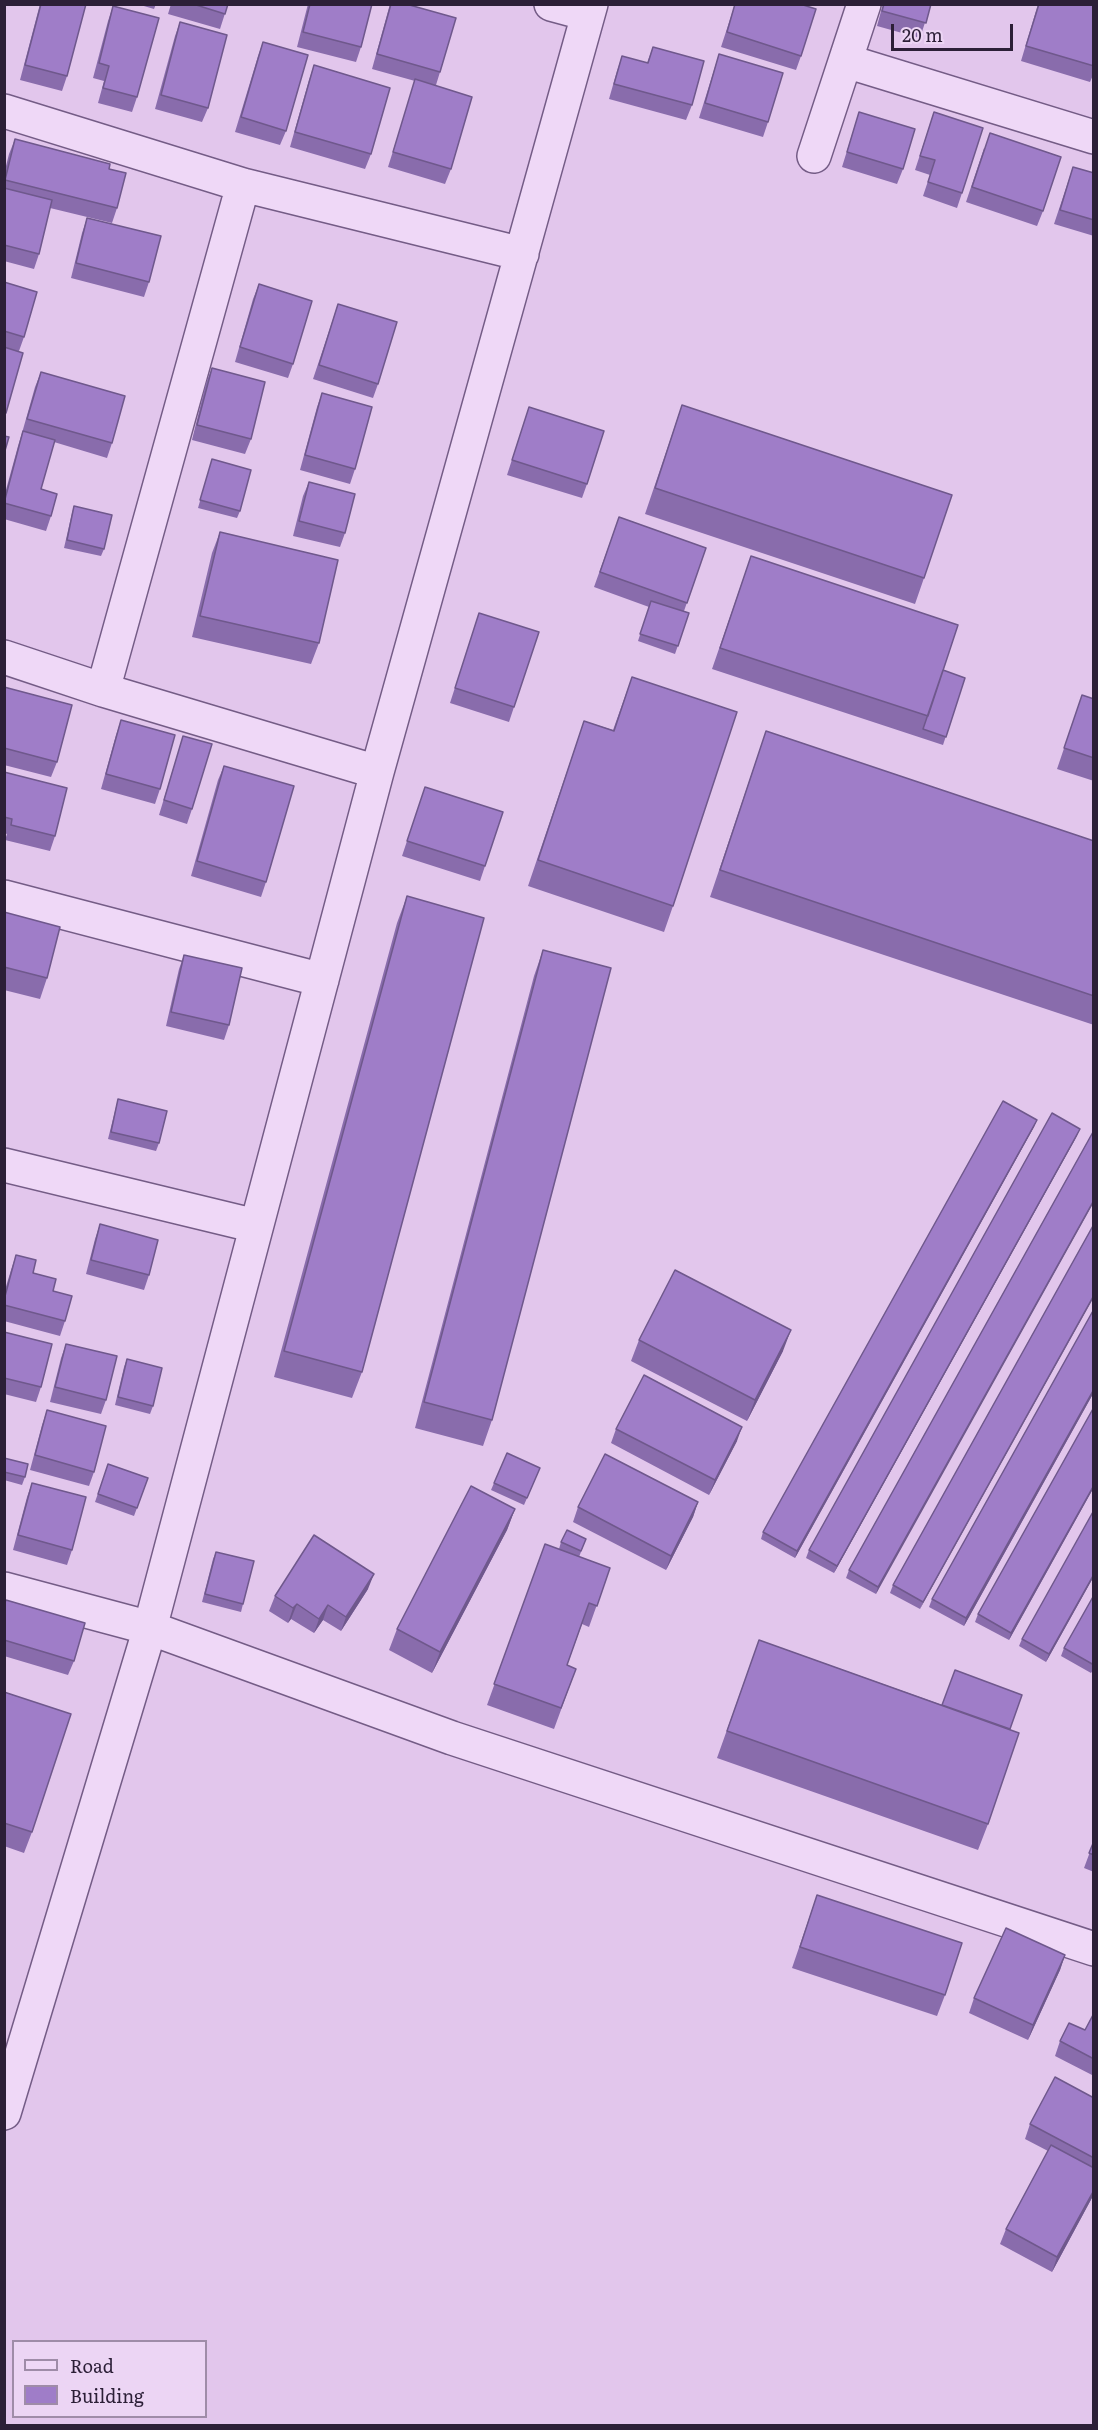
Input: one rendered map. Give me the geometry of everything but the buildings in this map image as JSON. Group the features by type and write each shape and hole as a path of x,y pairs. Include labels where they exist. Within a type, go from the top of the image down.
{"street":[{"path":"4,2113 150,1628 377,772 589,9 551,4"},
{"path":"814,156 864,4"},
{"path":"846,61 1094,137"},
{"path":"4,111 243,185 522,254"},
{"path":"103,690 243,185"},
{"path":"4,657 103,690 377,772"},
{"path":"4,897 322,980"},
{"path":"4,1165 256,1226"},
{"path":"4,1589 150,1628 452,1738 1094,1949"}]}
